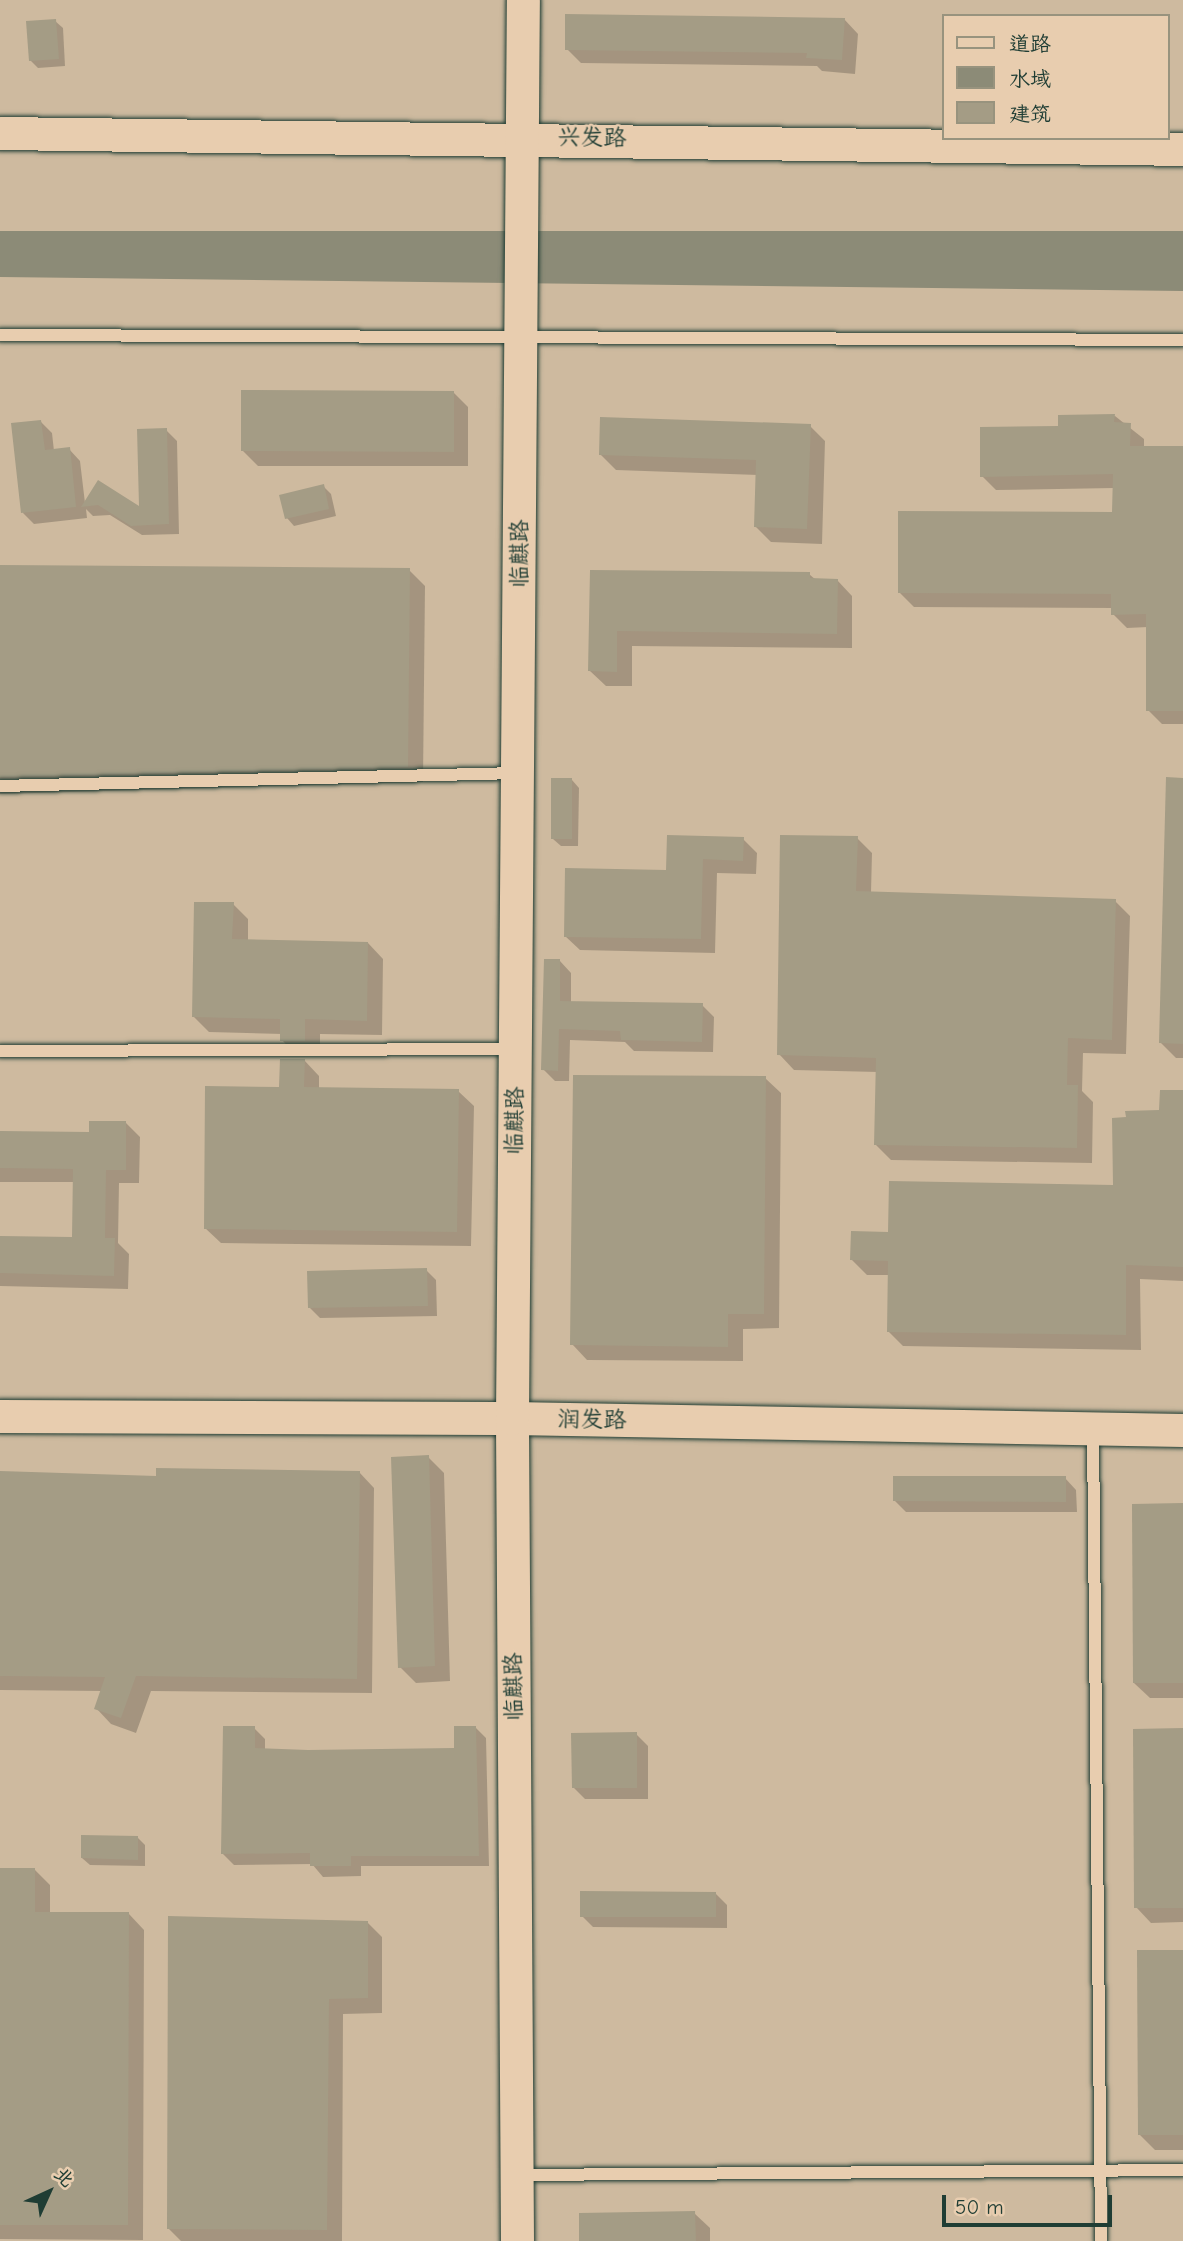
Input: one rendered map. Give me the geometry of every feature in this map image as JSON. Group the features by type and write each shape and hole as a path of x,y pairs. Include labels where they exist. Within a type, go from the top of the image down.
{"street":[{"name":"临麒路","path":"517,2241 519,2175 512,1418 520,773 519,337 523,0"},
{"name":"兴发路","path":"0,134 522,137 1183,149"},
{"name":"润发路","path":"0,1416 512,1418 1093,1431 1183,1430"}],"lane":[{"path":"0,335 1183,340"},
{"path":"0,786 520,773"},
{"path":"0,1051 516,1049"},
{"path":"1093,1431 1101,2241"},
{"path":"519,2175 1183,2170"}],"shaded area":[{"path":"0,0 1183,0 1183,2241 0,2241"}],"water":[{"path":"0,231 1183,231 1183,291 0,277"}],"building":[{"path":"565,14 845,18 842,60 806,58 807,53 565,50"},
{"path":"56,19 59,59 29,61 26,21"},
{"path":"241,390 454,391 454,452 241,451"},
{"path":"1115,414 1114,422 1131,423 1130,446 1183,446 1183,711 1146,711 1146,614 1111,615 1111,594 898,593 898,511 1112,512 1113,474 980,477 980,427 1058,426 1058,415"},
{"path":"600,417 811,424 807,529 754,527 756,460 599,455"},
{"path":"41,420 45,450 70,447 76,507 21,513 11,423"},
{"path":"167,428 169,524 131,526 98,505 81,507 98,480 139,506 137,429"},
{"path":"324,484 329,509 285,519 279,495"},
{"path":"0,565 410,568 408,767 0,777"},
{"path":"590,570 810,572 810,578 838,579 837,634 617,631 617,672 588,671"},
{"path":"1166,777 1183,778 1183,1044 1159,1043"},
{"path":"551,778 572,778 572,839 551,839"},
{"path":"667,835 744,837 743,861 703,859 701,939 564,937 565,868 666,870"},
{"path":"780,835 858,836 856,891 1116,899 1112,1040 1068,1038 1067,1085 1078,1085 1077,1148 874,1145 876,1058 777,1055"},
{"path":"194,902 234,902 232,939 368,942 367,1021 305,1019 305,1041 280,1041 280,1019 192,1017"},
{"path":"544,959 560,959 560,1001 703,1003 702,1042 621,1040 620,1031 559,1029 558,1071 541,1070"},
{"path":"280,1059 305,1059 304,1087 459,1089 457,1232 204,1229 205,1086 279,1087"},
{"path":"573,1075 766,1076 764,1314 728,1314 728,1347 570,1345"},
{"path":"1160,1090 1183,1090 1183,1267 1126,1265 1126,1335 887,1332 888,1261 850,1260 851,1231 888,1232 889,1181 1113,1185 1112,1118 1126,1117 1125,1111 1159,1110"},
{"path":"89,1121 126,1121 126,1170 106,1170 105,1238 115,1238 114,1276 0,1273 0,1236 72,1237 73,1169 0,1168 0,1131 89,1132"},
{"path":"427,1268 428,1306 308,1308 307,1271"},
{"path":"429,1455 435,1666 398,1668 391,1457"},
{"path":"156,1468 360,1471 357,1679 136,1676 121,1718 94,1709 105,1677 0,1676 0,1471 156,1476"},
{"path":"893,1476 1066,1476 1066,1502 893,1501"},
{"path":"1183,1503 1183,1683 1133,1683 1132,1504"},
{"path":"223,1726 255,1726 255,1748 308,1750 454,1748 454,1726 476,1726 479,1856 351,1856 351,1866 310,1866 310,1853 221,1854"},
{"path":"1183,1728 1183,1908 1134,1908 1133,1729"},
{"path":"637,1732 637,1788 572,1788 571,1733"},
{"path":"81,1835 138,1836 138,1860 81,1858"},
{"path":"0,1868 35,1868 35,1912 129,1912 128,2225 0,2225"},
{"path":"580,1891 716,1892 716,1917 580,1917"},
{"path":"168,1916 368,1921 368,1998 329,1999 327,2230 167,2229"},
{"path":"1137,1950 1183,1950 1183,2135 1138,2135"},
{"path":"695,2211 696,2241 579,2241 579,2213"}]}
